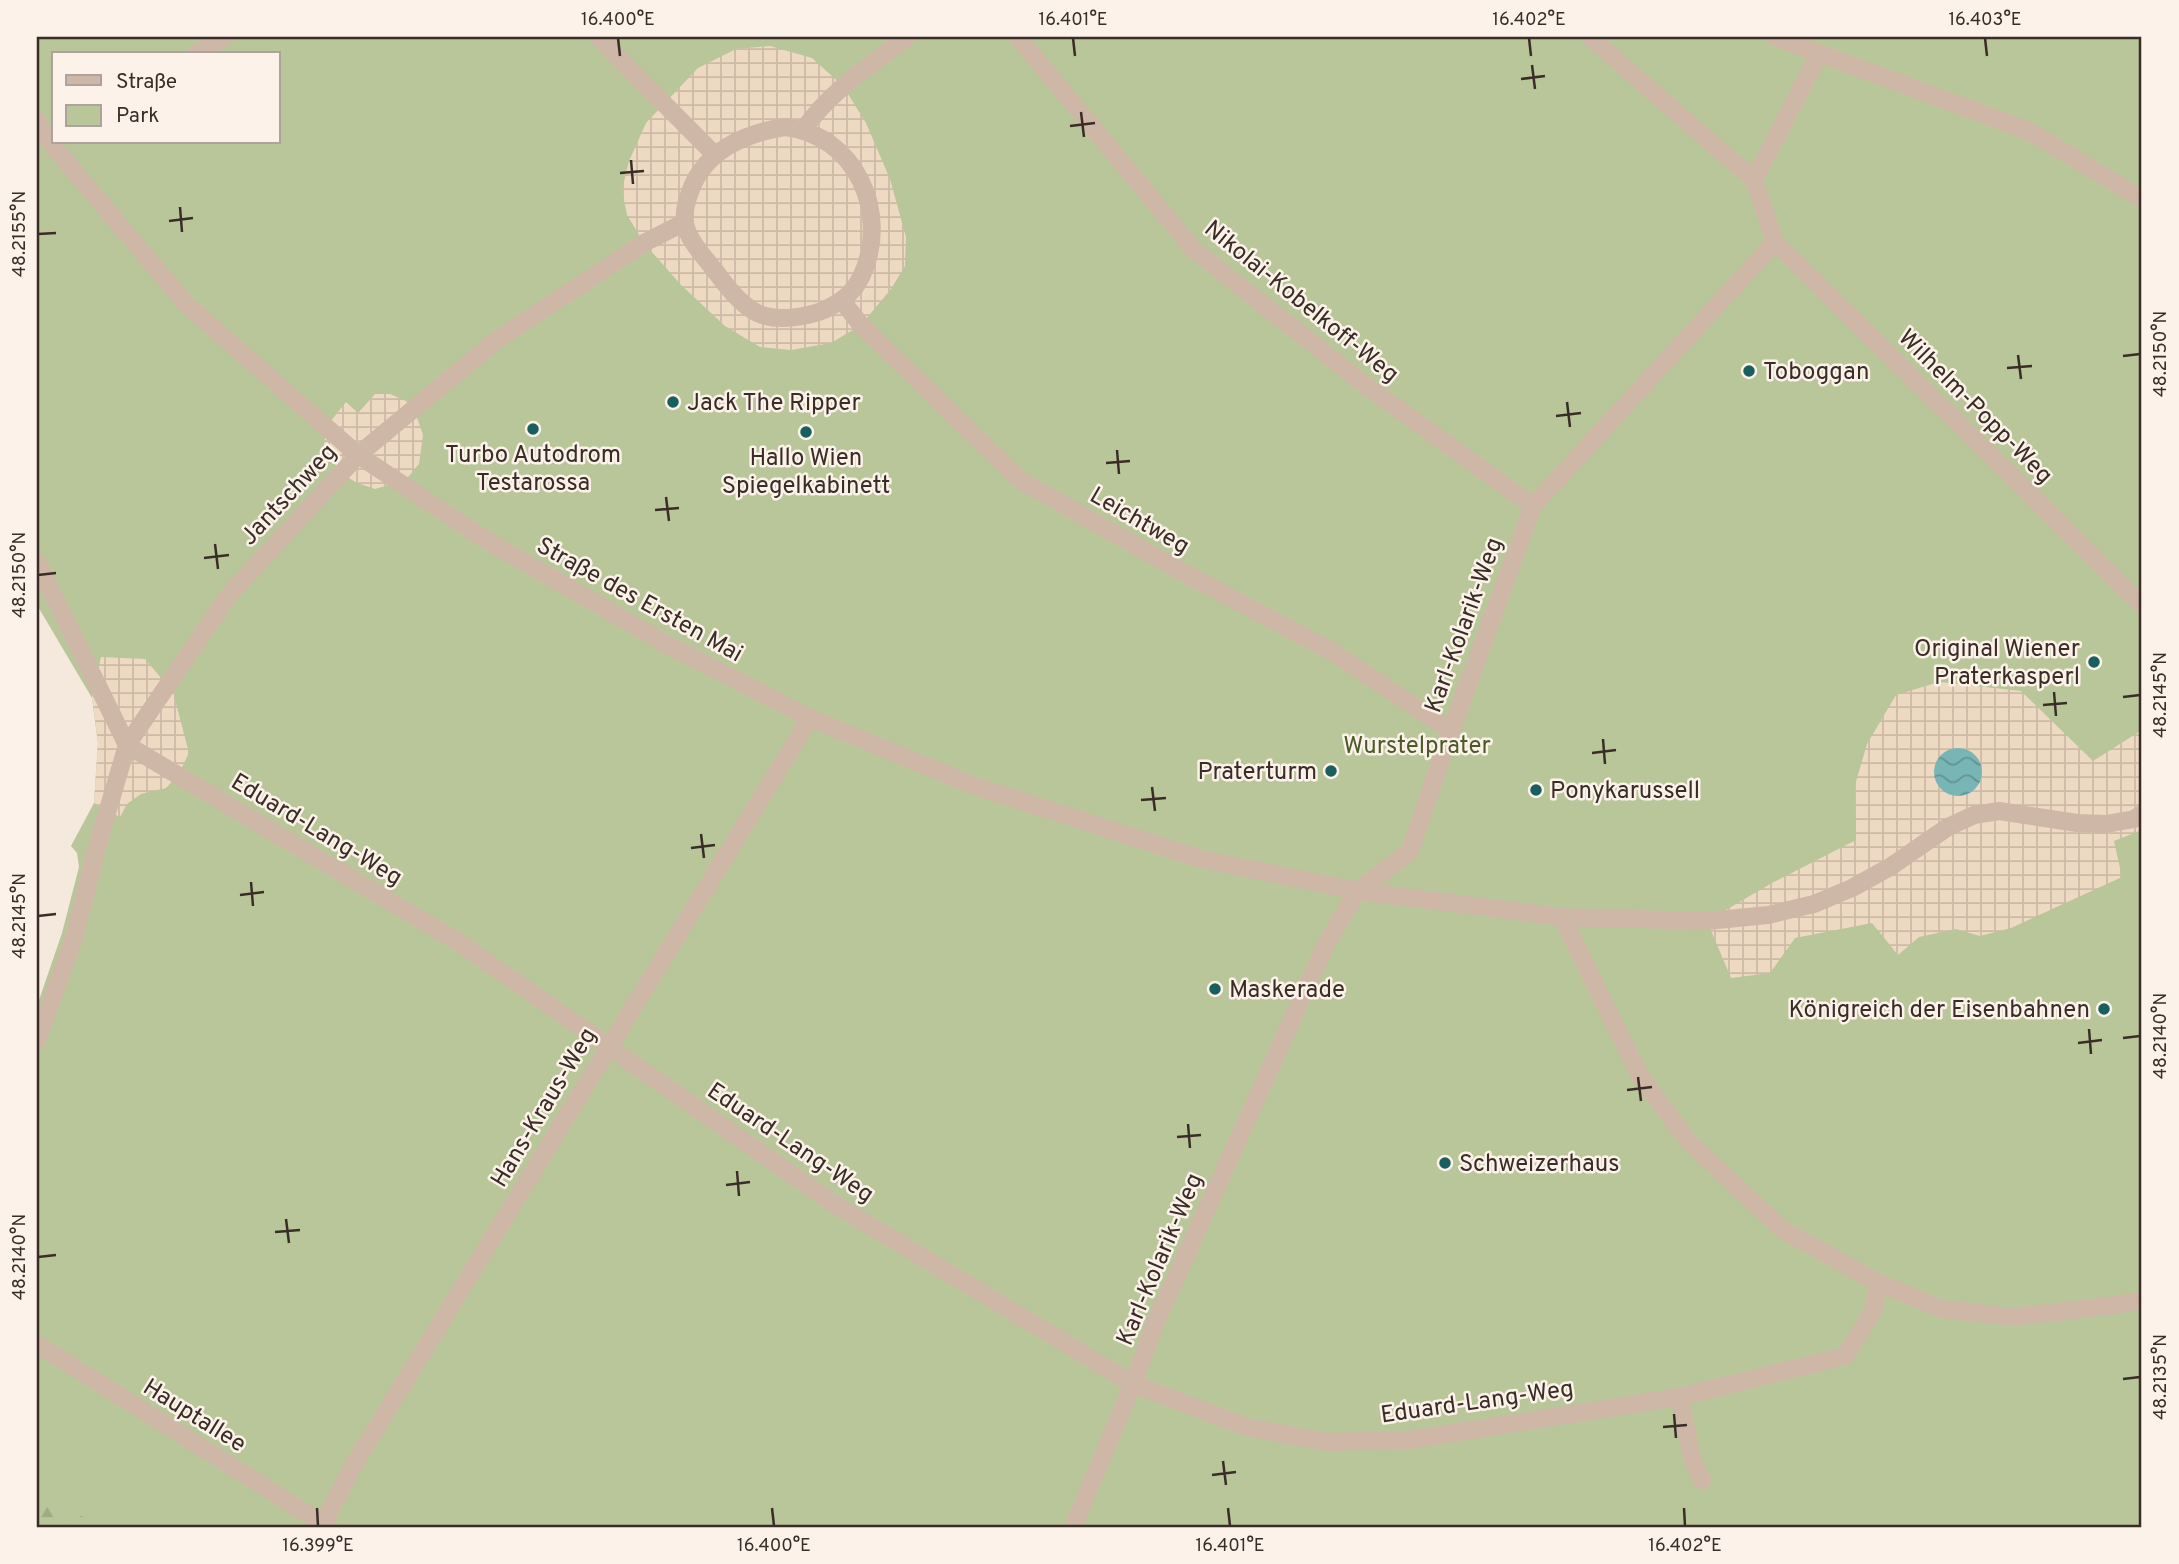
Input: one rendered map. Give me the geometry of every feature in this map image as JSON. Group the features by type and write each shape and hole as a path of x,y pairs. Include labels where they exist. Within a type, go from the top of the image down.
{"street":[{"path":"199,52 225,37"},
{"path":"598,37 715,155"},
{"path":"804,129 843,86 907,37"},
{"name":"Nikolai-Kobelkoff-Weg","path":"1018,37 1194,250 1365,385 1533,506"},
{"path":"1590,37 1754,180 1775,242"},
{"path":"1775,37 2029,131 2142,199"},
{"path":"1754,180 1819,54"},
{"name":"Straße des Ersten Mai","path":"37,120 52,140"},
{"path":"785,127 804,129 828,141 846,158 863,184 869,203 872,231 870,257 859,282 843,302 816,314 787,317 761,315 731,292 688,234 685,222 685,206 694,179 715,155 736,141 785,127"},
{"name":"Straße des Ersten Mai","path":"55,144 186,304 358,455 486,540 668,645 810,718 972,785 1201,859 1358,891 1562,917"},
{"name":"Jantschweg","path":"37,1041 74,938 97,846 127,745 228,596 358,455 498,339 644,243 685,222"},
{"name":"Karl-Kolarik-Weg","path":"1073,1527 1155,1324 1321,954 1358,891 1410,851 1533,506 1775,242"},
{"name":"Wilhelm-Popp-Weg","path":"1775,242 2142,605"},
{"name":"Leichtweg","path":"843,302 861,324 1020,480 1177,569 1331,651 1451,731"},
{"path":"37,562 127,745"},
{"name":"Hans-Kraus-Weg","path":"326,1526 354,1464 810,718"},
{"name":"Eduard-Lang-Weg","path":"127,745 460,943 831,1202 1133,1384 1247,1427 1327,1442 1409,1440 1679,1397 1845,1356 1873,1311 1879,1283"},
{"path":"2142,814 2134,819 2106,824 2077,823 1998,811 1974,815 1948,827 1862,883 1814,904 1768,915 1707,921 1562,917 1640,1076 1689,1142 1783,1230 1879,1283 1941,1309 2013,1317 2142,1300"},
{"name":"Hauptallee","path":"37,1345 326,1526"},
{"path":"1679,1397 1690,1448 1702,1480"}],"green space":[{"name":"Wurstelprater","path":"37,37 2142,37 2142,1527 37,1527 37,1006 62,933 79,867 77,853 71,846 94,803 98,743 92,698 37,605"},
{"path":"37,1488 99,1527 37,1527"}],"shaded area":[{"path":"770,46 812,58 843,86 866,123 890,179 906,237 905,266 891,289 861,325 831,343 791,350 760,347 725,326 681,285 644,243 627,215 622,190 629,161 646,123 698,68 736,49"},
{"path":"375,394 390,394 406,401 414,409 423,435 419,464 409,476 375,489 357,483 341,473 324,447 326,427 346,402 358,413"},
{"path":"101,657 145,659 173,692 189,753 178,775 166,788 141,794 127,804 120,817 94,803 98,743 92,698"},
{"path":"1939,682 2021,691 2093,761 2142,730 2142,830 2114,841 2122,877 2011,928 1980,936 1956,929 1919,937 1898,955 1872,923 1795,938 1770,973 1731,978 1707,921 1772,883 1856,840 1855,785 1867,744 1896,695"}],"water":[{"path":"1958,748 1975,755 1982,772 1975,789 1958,796 1941,789 1934,772 1941,755"}],"place":[{"name":"Toboggan","path":"1749,371"},
{"name":"Jack The Ripper","path":"673,402"},
{"name":"Turbo Autodrom Testarossa","path":"533,429"},
{"name":"Hallo Wien Spiegelkabinett","path":"806,432"},
{"name":"Original Wiener Praterkasperl","path":"2094,662"},
{"name":"Praterturm","path":"1331,771"},
{"name":"Ponykarussell","path":"1536,790"},
{"name":"Maskerade","path":"1215,989"},
{"name":"Königreich der Eisenbahnen","path":"2104,1009"},
{"name":"Schweizerhaus","path":"1445,1163"}]}
